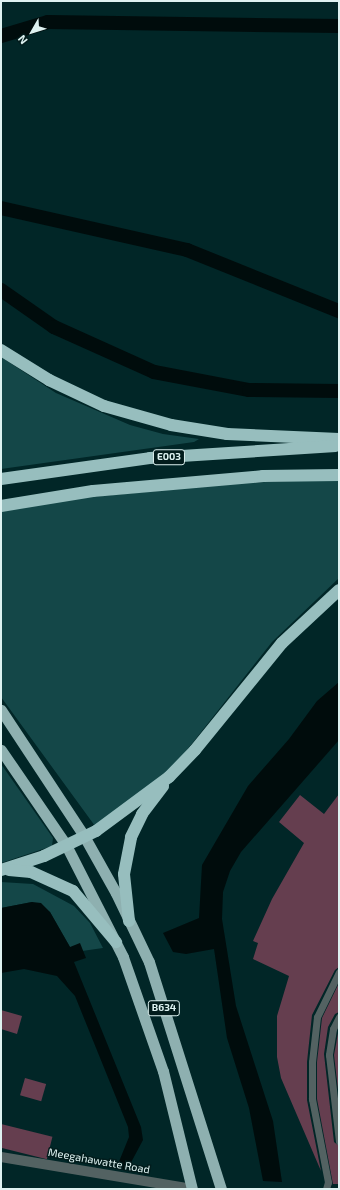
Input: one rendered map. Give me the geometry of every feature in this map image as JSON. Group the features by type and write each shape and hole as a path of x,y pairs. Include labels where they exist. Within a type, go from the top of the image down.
{"highway":[{"path":"1,350 49,380 104,406 171,425 227,434 339,439"},
{"name":"E003","path":"1,479 150,458 339,446"},
{"path":"1,506 93,491 263,476 339,475"},
{"path":"129,921 124,874 131,837 142,814 169,777 195,750 282,643 339,590"},
{"name":"B634","path":"3,713 84,836 149,962 221,1189"},
{"name":"B634","path":"1,750 66,845 116,942 163,1071 192,1189"},
{"path":"1,870 32,861 96,831 169,777"},
{"path":"1,870 31,872 73,891 116,942"}],"street":[{"name":"Meegahawatte Road","path":"1,1157 192,1189"}],"lane":[{"path":"326,1189 328,1182 312,1099 312,1062 317,1017 339,972"},
{"path":"339,1017 333,1029 329,1055 339,1141"}],"shaded area":[{"path":"1,357 56,393 130,425 163,434 199,439 194,442 1,469"},
{"path":"339,479 339,578 272,642 172,769 95,826 1,697 1,510 70,499 241,483"},
{"path":"339,682 339,740 241,852 230,871 223,892 222,919 236,1006 273,1121 282,1182 263,1181 249,1108 227,1038 214,949 186,954 173,952 163,933 199,918 202,865 248,786 289,739 317,701"},
{"path":"1,764 53,838 52,846 1,863"},
{"path":"1,882 33,884 74,906 90,923 103,948 82,951 70,947 50,912 32,902 1,908"},
{"path":"32,902 41,903 50,912 70,947 80,943 86,958 74,962 141,1127 143,1140 127,1170 116,1169 129,1137 128,1127 75,996 57,976 24,969 1,973 1,908"}],"building":[{"path":"339,794 339,967 335,970 312,1015 307,1062 307,1100 321,1171 281,1078 277,1057 277,1016 289,976 253,959 258,943 253,941 272,899 304,843 279,822 300,795 324,814"},
{"path":"339,983 339,1012 335,1014 328,1027 324,1054 334,1142 339,1146 339,1184 333,1184 317,1099 317,1062 322,1018"},
{"path":"1,1010 22,1016 17,1034 1,1029"},
{"path":"339,1028 339,1098 334,1055"},
{"path":"25,1078 46,1084 41,1101 20,1095"},
{"path":"1,1124 52,1137 47,1159 1,1148"}],"waterway":[{"path":"1,36 48,22 339,26"},
{"path":"1,208 187,250 339,311"},
{"path":"1,290 54,327 154,372 249,390 339,391"}]}
